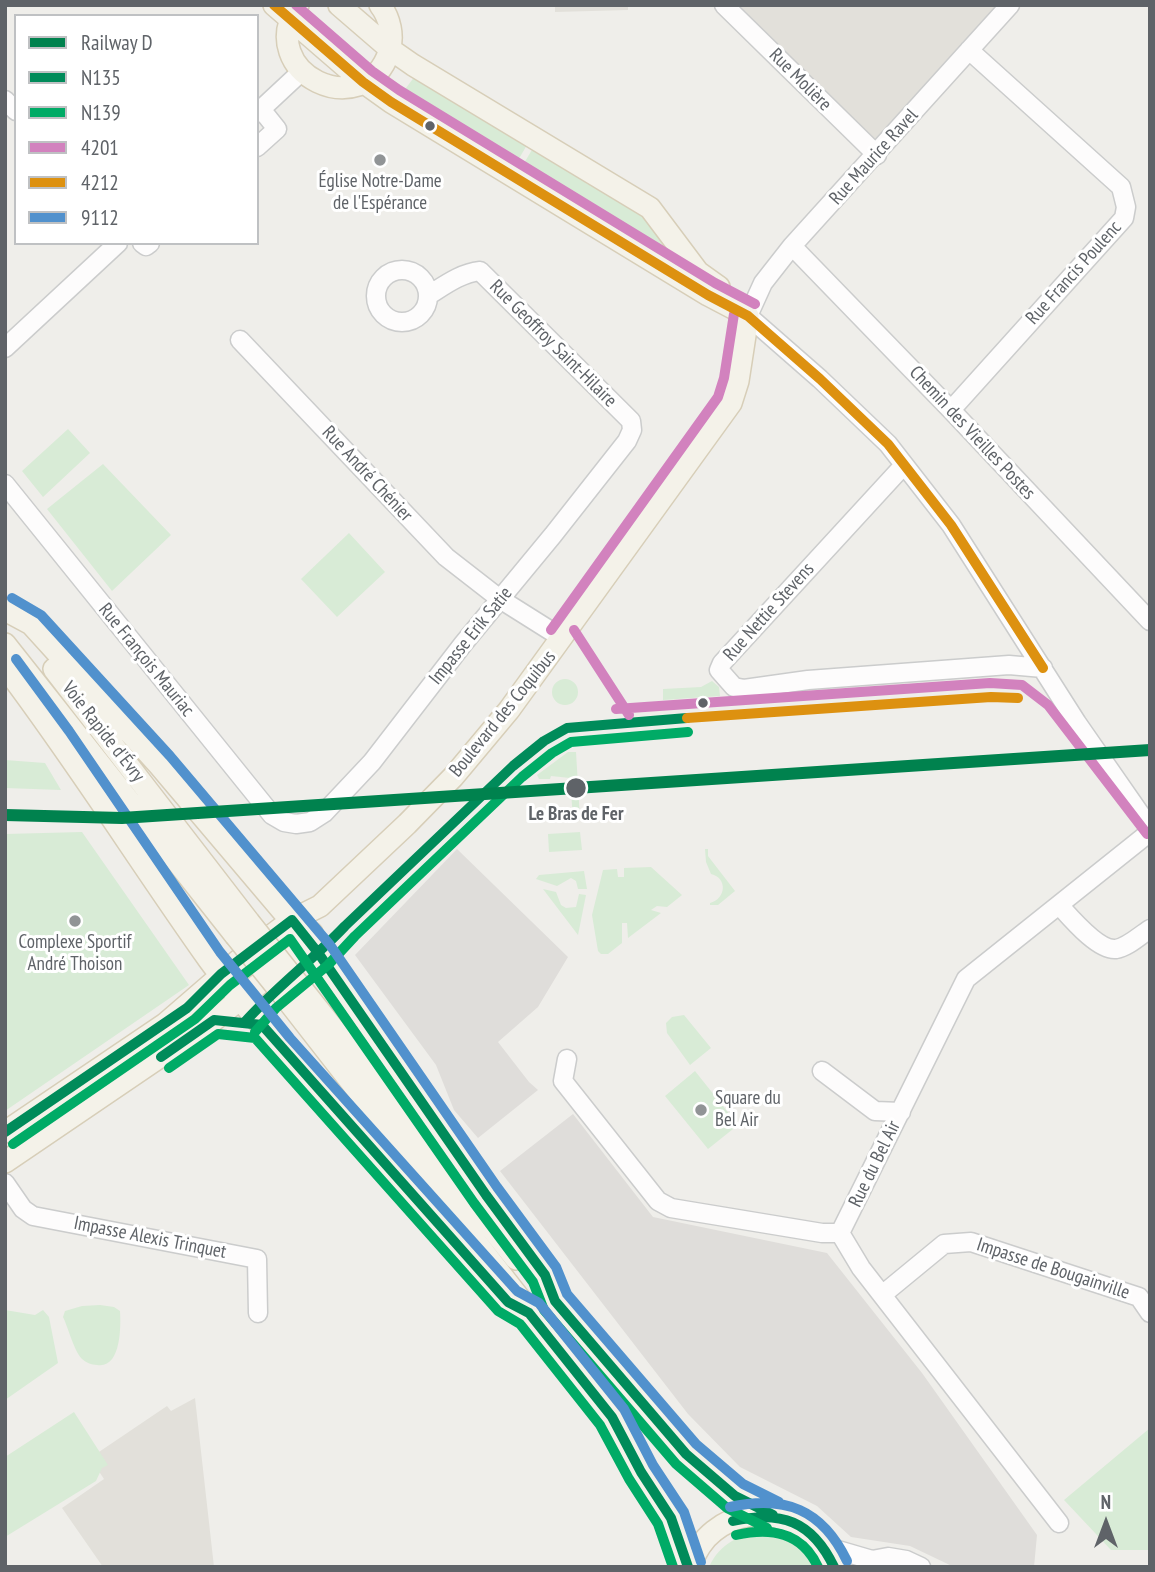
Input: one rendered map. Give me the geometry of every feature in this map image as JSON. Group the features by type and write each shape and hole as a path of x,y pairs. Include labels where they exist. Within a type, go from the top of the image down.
{"main road":[{"path":"274,5 293,13 363,82 423,123 708,295 748,316"},
{"path":"339,5 390,49 472,103 650,208 698,272 715,283 748,316"},
{"path":"293,13 287,36 289,52 301,72 318,84 336,88 349,87 374,75 384,63 390,49 391,30 386,12 380,5"},
{"name":"Boulevard des Coquibus","path":"5,1132 165,1024 221,974 292,920 320,906 453,777 509,710 732,403 748,316"},
{"path":"5,610 31,624 159,765 292,920 319,954 486,1195 545,1275 555,1301"},
{"name":"Voie Rapide d'Évry","path":"5,610 69,688 242,929"},
{"name":"Voie Rapide d'Évry","path":"5,644 242,929"},
{"path":"5,667 58,740 139,861 221,974 262,1025 508,1302 529,1312"},
{"path":"5,1163 242,999 309,944 320,906"},
{"path":"242,929 522,1266 686,1454 735,1496 807,1530 824,1546 834,1567"},
{"path":"295,995 529,1312 612,1417 641,1472 671,1518 689,1567"},
{"path":"214,1020 262,1025"},
{"path":"689,1567 699,1546 714,1531 732,1521 752,1515 773,1515"}],"street":[{"name":"Rue Molière","path":"724,5 877,155"},
{"name":"Rue Maurice Ravel","path":"748,316 763,284 792,246 1010,5"},
{"name":"Rue Francis Poulenc","path":"951,410 1124,218 1126,207 1121,187 969,50"},
{"path":"259,145 277,129 259,111 301,72"},
{"path":"5,348 116,245"},
{"name":"Chemin des Vieilles Postes","path":"792,246 1150,621"},
{"name":"Rue Geoffroy Saint-Hilaire","path":"429,295 455,279 480,271 631,421 632,430"},
{"path":"748,316 888,444 950,525 1077,723 1150,830"},
{"name":"Rue André Chénier","path":"240,341 446,557 500,599 562,638"},
{"name":"Impasse Erik Satie","path":"296,824 310,822 324,813 372,761 627,441 632,430"},
{"name":"Rue Nettie Stevens","path":"904,465 722,663 719,670 734,687 744,689 807,680 1009,665 1043,668"},
{"name":"Rue François Mauriac","path":"5,484 272,815 284,822 296,824"},
{"name":"Rue du Bel Air","path":"840,1233 966,979 1150,830"},
{"path":"1059,905 1081,928 1105,947 1116,948 1132,942 1150,929"},
{"path":"567,1059 563,1081 658,1201 671,1208 822,1233 840,1233 861,1268 1059,1523"},
{"path":"822,1071 875,1111 901,1112"},
{"name":"Impasse Alexis Trinquet","path":"5,1183 23,1209 33,1216 257,1259 258,1313"},
{"name":"Impasse de Bougainville","path":"882,1295 944,1244 971,1242 1139,1297 1150,1313"},
{"path":"824,1546 867,1563 888,1557 906,1560 921,1567"}],"shaded area":[{"path":"555,5 628,5 628,10 555,12"},
{"path":"739,5 999,5 873,143"},
{"path":"457,849 568,957 538,1007 498,1042 538,1090 478,1138 454,1110 436,1065 355,955"},
{"path":"573,1114 653,1217 827,1253 922,1373 1037,1535 1034,1567 954,1567 910,1546 851,1537 817,1506 740,1467 688,1414 500,1171"},
{"path":"195,1398 214,1567 103,1567 62,1508 104,1479 90,1458 167,1406 171,1411"}],"green space":[{"path":"415,76 527,145 514,167 400,96"},
{"path":"533,148 651,220 690,272 520,170"},
{"path":"68,429 90,453 43,497 22,471"},
{"path":"103,464 171,535 112,591 47,509"},
{"path":"349,533 385,572 337,617 301,579"},
{"path":"565,679 574,683 578,692 574,701 565,705 556,701 552,692 556,683"},
{"path":"712,681 719,687 720,696 663,700 663,689 701,687"},
{"path":"568,752 576,752 580,819 573,819 570,778 551,776 550,779 539,779 537,775"},
{"path":"5,760 45,763 61,790 5,788"},
{"name":"Complexe Sportif André Thoison","path":"82,832 189,985 5,1111 5,834"},
{"path":"580,832 582,850 549,852 548,834"},
{"path":"705,849 708,849 708,856 735,891 718,905 710,903 719,897 723,888 720,880 711,874"},
{"path":"651,867 682,895 667,907 657,906 651,910 661,913 628,938 627,923 622,923 622,943 608,954 601,954 598,951 592,915 603,870 617,869 618,877 624,877 624,868"},
{"path":"584,871 587,889 578,889 576,881 571,878 557,886 536,879 539,875"},
{"path":"543,889 556,892 561,905 566,908 576,907 579,894 586,895 578,935"},
{"path":"684,1015 711,1048 690,1065 667,1033 666,1023 672,1017"},
{"name":"Square du Bel Air","path":"695,1071 738,1125 708,1149 665,1096"},
{"path":"100,1305 114,1307 120,1311 120,1327 115,1354 105,1364 97,1365 87,1362 79,1355 63,1317 65,1311"},
{"path":"5,1310 35,1315 43,1310 49,1317 58,1363 5,1400"},
{"path":"74,1412 108,1465 102,1468 96,1481 5,1537 5,1457"},
{"path":"1150,1428 1150,1550 1111,1550 1064,1500"},
{"path":"765,1532 795,1543 807,1553 816,1567 709,1567 719,1552 732,1541"}],"rail line":[{"name":"D","path":"5,815 122,818 1150,750"}],"transit line":[{"name":"4212","path":"274,5 363,82 391,102 708,295 748,316 888,444 951,525 1043,668"},
{"name":"4201","path":"296,5 372,71 399,90 715,283 755,304"},
{"name":"4201","path":"551,630 718,397 724,378 734,314"},
{"name":"9112","path":"12,598 41,615 170,756 330,945 497,1187 556,1267 567,1294 696,1444 743,1484 779,1502"},
{"name":"4201","path":"574,630 629,715"},
{"name":"9112","path":"16,659 69,731 220,952 290,1038 517,1291 539,1303 624,1409 653,1465 684,1512 701,1562"},
{"name":"4201","path":"616,709 990,683 1022,685 1048,705 1147,834"},
{"name":"4212","path":"687,718 991,697 1018,698"},
{"name":"N135","path":"244,1023 513,766 544,741 567,728 687,718"},
{"name":"N139","path":"255,1032 276,1008 328,965 522,777 552,753 571,742 688,732"},
{"name":"N135","path":"5,1132 187,1008 221,974 292,920 319,954 486,1195 545,1275 555,1301 686,1454 735,1496 773,1515"},
{"name":"N139","path":"13,1144 195,1019 230,985 290,939 474,1203 533,1282 544,1310 676,1464 727,1508 767,1528"},
{"name":"N135","path":"161,1057 214,1020 262,1025 508,1302 529,1313 612,1417 641,1472 671,1518 688,1567"},
{"name":"N139","path":"169,1068 218,1034 255,1038 498,1311 520,1324 600,1425 629,1479 658,1524 673,1567"},
{"name":"9112","path":"730,1507 768,1503 800,1510 826,1529 847,1561"},
{"name":"N135","path":"733,1521 766,1517 793,1523 816,1539 834,1567"},
{"name":"N139","path":"736,1535 761,1532 784,1535 803,1546 818,1567"}],"place":[{"name":"Église Notre-Dame de l'Espérance","path":"380,160"},
{"name":"Le Bras de Fer","path":"576,788"},
{"name":"Complexe Sportif André Thoison","path":"75,921"},
{"name":"Square du Bel Air","path":"701,1110"}]}
